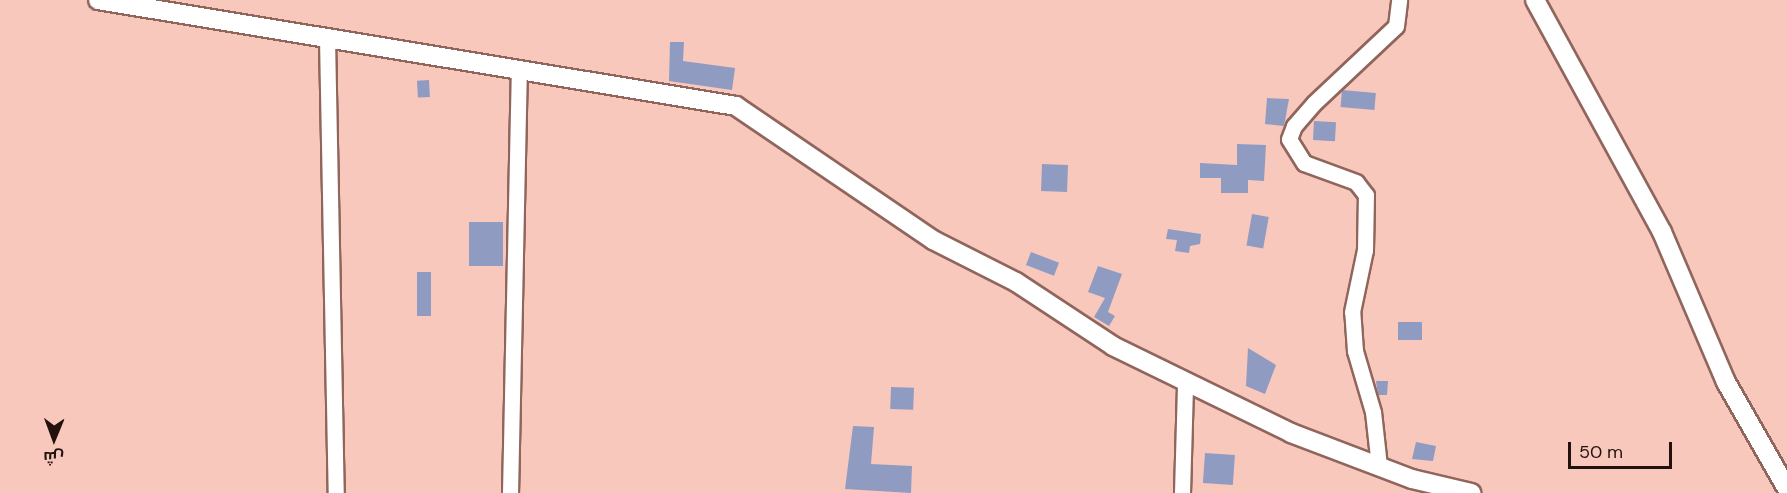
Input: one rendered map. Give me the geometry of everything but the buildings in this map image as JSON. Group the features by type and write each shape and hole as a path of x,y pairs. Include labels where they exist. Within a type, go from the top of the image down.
{"street":[{"path":"98,0 736,106 933,240 1016,282 1113,346 1185,383 1291,432 1436,489 1472,493"},
{"path":"1379,466 1373,412 1355,351 1352,312 1365,250 1366,195 1356,182 1304,163 1289,139 1294,126 1314,103 1396,26 1399,0"},
{"path":"1535,0 1662,232 1726,382 1787,489"},
{"path":"327,38 336,493"},
{"path":"510,493 519,70"},
{"path":"1182,493 1185,383"}]}
